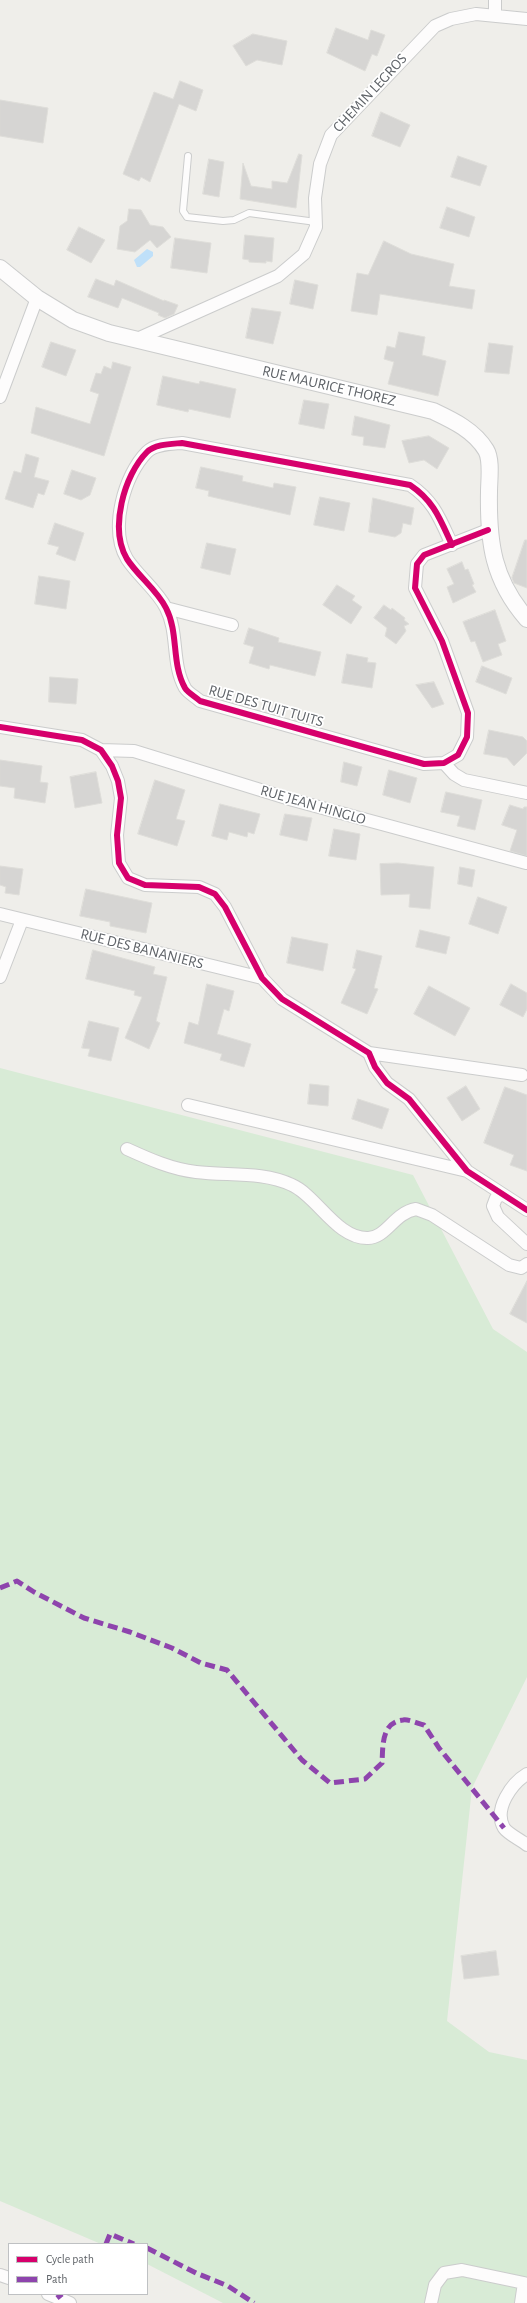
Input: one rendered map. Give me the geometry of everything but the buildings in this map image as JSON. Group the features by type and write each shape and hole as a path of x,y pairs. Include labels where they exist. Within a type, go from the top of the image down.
{"street":[{"path":"495,0 496,16"},
{"name":"CHEMIN LEGROS","path":"135,340 278,276 304,254 316,227 315,198 320,164 331,135 435,26 451,19 476,14 527,19"},
{"name":"RUE MAURICE THOREZ","path":"0,268 37,298 74,320 135,340 433,411 454,421 473,434 486,451 489,475 488,530 493,557 503,585 515,606 527,619"},
{"path":"0,398 37,298"},
{"name":"RUE DES TUIT TUITS","path":"444,763 424,764 200,702 185,689 177,669 171,623 166,608 126,558 119,540 118,519 130,477 148,451 164,445 182,443 410,485 424,495 435,509 452,545"},
{"path":"488,530 424,555 417,564 415,588 442,641 468,713 467,737 458,755 444,763 454,774 464,780 527,793"},
{"path":"166,608 232,625"},
{"name":"RUE JEAN HINGLO","path":"0,727 82,740 101,750 134,751 293,800 526,863"},
{"name":"RUE JEAN HINGLO","path":"101,750 112,766 118,781 121,798 117,835 119,863 128,878 145,886 199,887 215,894 225,907 262,978 282,999 369,1053 522,1075"},
{"name":"RUE DES BANANIERS","path":"0,914 262,978"},
{"path":"0,977 22,920"},
{"path":"369,1053 375,1067 387,1083 409,1098 467,1171 527,1210"},
{"path":"188,1105 467,1171"},
{"path":"127,1149 170,1167 195,1172 249,1175 282,1181 304,1192 335,1223 363,1238 374,1237 382,1233 398,1216 416,1209 432,1215 508,1265 521,1268 527,1264"},
{"path":"502,1194 496,1198 493,1206 498,1217 527,1244"},
{"path":"527,1774 520,1779 506,1797 502,1818 504,1828 527,1845"},
{"path":"431,2303 435,2285 444,2273 462,2270 524,2283 521,2303"},
{"path":"50,2295 70,2303"}],"lane":[{"path":"188,156 183,211 187,217 224,221 234,220 248,213 316,222"}],"green space":[{"path":"0,1068 413,1175 493,1329 527,1352 527,1677 472,1788 447,2021 489,2052 527,2060 527,2303 223,2303 148,2265 148,2243 99,2243 0,2201"}],"water":[{"path":"147,249 153,252 153,256 140,267 137,267 134,260"}],"marked path":[{"path":"0,1588 17,1581 34,1592 84,1618 130,1632 172,1648 201,1663 227,1670 302,1760 330,1783 365,1779 382,1763 383,1743 387,1730 391,1725 403,1720 424,1725 439,1748 504,1828"},
{"path":"106,2243 110,2234 132,2243"},
{"path":"148,2249 196,2273 228,2286 254,2303"},
{"path":"57,2298 61,2295"}],"cycle path":[{"path":"452,545 448,536 444,527 436,511 425,497 410,485 182,443 154,447 147,452 139,462 126,488 119,518 119,533 122,547 127,559 158,595 166,608 170,618 178,668 185,688 190,693 200,701 424,764 444,763 458,755 467,737 468,713 442,641 415,588 417,564 424,555 488,530"},
{"path":"0,727 82,740 101,750 112,766 118,781 121,798 117,835 119,863 128,878 145,885 199,887 215,894 225,907 262,978 282,999 369,1053 375,1067 387,1083 409,1099 467,1171 527,1210"}]}
